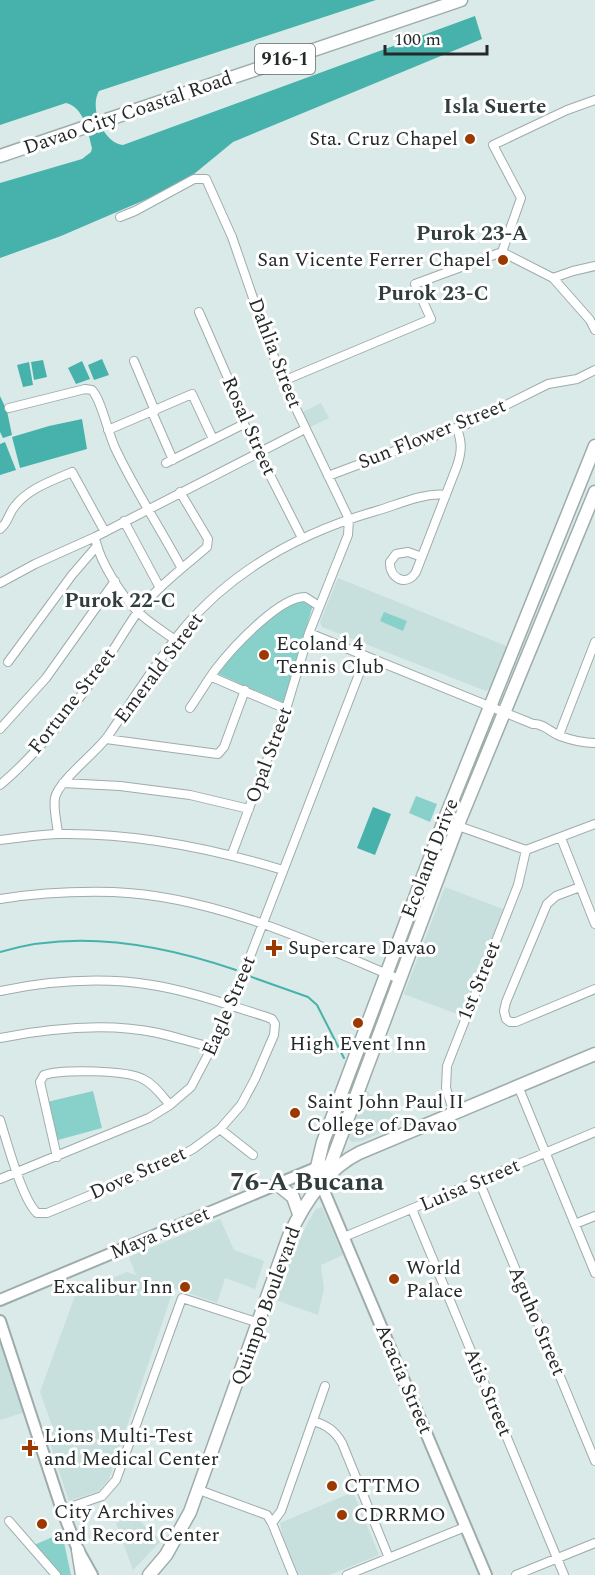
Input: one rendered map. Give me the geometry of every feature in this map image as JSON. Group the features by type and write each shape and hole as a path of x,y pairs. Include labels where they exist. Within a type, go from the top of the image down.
{"main road":[{"name":"Davao City Coastal Road","path":"0,156 461,0"},
{"name":"Ecoland Drive","path":"321,1184 317,1167 321,1148 444,821 595,446"},
{"name":"Ecoland Drive","path":"321,1184 457,826 594,496"},
{"name":"Quimpo Boulevard","path":"149,1575 176,1538 199,1490 290,1236 299,1214 321,1184 354,1155 595,1054"},
{"path":"277,1184 293,1197 299,1214"},
{"path":"78,1550 82,1575"}],"street":[{"path":"502,252 521,198 493,145 567,110 595,100"},
{"name":"Dahlia Street","path":"120,216 135,211 194,179 203,178 209,183 232,237 284,381 349,519"},
{"path":"284,381 431,319 415,284 502,252 553,278 585,314 595,330"},
{"path":"553,278 595,266"},
{"name":"Rosal Street","path":"198,312 219,356 244,424 302,538"},
{"path":"134,361 154,412 169,461 244,424"},
{"name":"Sun Flower Street","path":"328,476 457,428 552,383 578,379 595,370"},
{"path":"9,408 89,388 95,393 123,464 182,567"},
{"path":"108,430 192,394 213,439"},
{"path":"422,557 404,552 396,554 390,562 391,572 399,579 409,580 415,576 461,453 462,445 457,428"},
{"path":"8,662 96,541 105,532 305,429"},
{"path":"0,529 7,524 12,509 32,490 72,472 105,532"},
{"name":"Fortune Street","path":"0,785 70,709 100,670 138,612 159,588 208,543 208,539 180,492"},
{"name":"Emerald Street","path":"58,834 54,800 63,783 106,739 175,640 203,608 231,583 275,552 302,538 349,519 429,496 446,495"},
{"name":"Opal Street","path":"232,854 286,710 309,633 348,535 349,519"},
{"path":"124,521 159,588"},
{"path":"96,541 115,581 138,612 175,640"},
{"path":"0,583 35,564 96,541"},
{"path":"0,729 46,678 115,581"},
{"path":"190,708 215,671 249,632 288,600 305,597 319,606"},
{"path":"309,633 533,724 544,726 546,730 595,743"},
{"path":"559,735 595,642"},
{"name":"Eagle Street","path":"0,1179 149,1118 170,1106 191,1087 231,1006 366,656"},
{"path":"212,677 286,710"},
{"path":"106,739 218,754 224,747 245,690"},
{"path":"63,783 120,786 190,795 249,809"},
{"path":"444,821 526,850 595,824"},
{"path":"0,840 58,834 166,841 232,854 284,870"},
{"path":"561,838 595,924"},
{"name":"1st Street","path":"454,1113 446,1088 447,1066 451,1051 518,885 526,850"},
{"path":"580,887 556,896 547,904 506,1002 504,1011 506,1019 516,1022 595,989"},
{"path":"0,899 35,894 114,892 160,897 262,924 399,979"},
{"path":"0,992 32,984 122,982 153,985 231,1006"},
{"name":"Dove Street","path":"17,1173 35,1212 47,1213 168,1163 193,1149 220,1129 241,1105 255,1079 275,1029 272,1019 231,1006"},
{"path":"0,1038 71,1028 111,1027 157,1033 212,1047"},
{"path":"57,1157 40,1083 44,1075 73,1071 133,1075 151,1084 170,1106"},
{"path":"518,1086 595,1273"},
{"path":"0,1120 17,1173"},
{"path":"220,1129 253,1155"},
{"name":"Luisa Street","path":"344,1237 595,1132"},
{"name":"Maya Street","path":"0,1300 317,1167 354,1155"},
{"name":"Aguho Street","path":"479,1181 595,1461"},
{"name":"Acacia Street","path":"321,1184 486,1575"},
{"name":"Atis Street","path":"412,1209 564,1575"},
{"path":"575,1224 595,1216"},
{"path":"62,1510 102,1496 116,1480 182,1298 259,1323"},
{"path":"0,1321 62,1510 78,1550 92,1575"},
{"path":"272,1523 281,1511 326,1386"},
{"path":"313,1421 329,1427 342,1443 389,1558"},
{"path":"199,1490 267,1515 293,1575"},
{"path":"9,1521 56,1575"},
{"path":"347,1575 465,1527"},
{"path":"516,1575 595,1543"}],"shaded area":[{"path":"0,0 376,0 99,91 96,106 100,123 109,138 123,145 475,16 482,39 233,142 194,174 161,193 61,236 0,258 0,183 82,159 91,152 92,148 81,115 72,105 66,103 0,125"},
{"path":"102,359 109,375 94,380 88,365"},
{"path":"43,360 47,377 34,380 31,362"},
{"path":"82,361 90,379 76,384 68,368"},
{"path":"29,362 33,385 23,387 17,365"},
{"path":"0,396 7,411 12,435 3,438 0,432"},
{"path":"321,403 329,418 308,428 301,413"},
{"path":"82,419 87,449 20,468 12,437"},
{"path":"5,442 16,470 0,475 0,444"},
{"path":"338,578 509,647 490,688 486,691 322,627 320,622"},
{"name":"Ecoland 4 Tennis Club","path":"306,601 313,605 284,703 216,673 255,630 291,602"},
{"path":"384,612 407,621 403,631 380,621"},
{"path":"416,796 437,804 430,822 409,813"},
{"path":"373,807 391,814 375,855 357,848"},
{"path":"445,887 503,909 462,1016 404,994"},
{"path":"363,1087 402,1123 362,1141 352,1142 347,1137 348,1129"},
{"path":"93,1091 102,1128 58,1140 47,1102"},
{"path":"322,1207 343,1255 321,1265 324,1289 318,1315 276,1300 292,1255 308,1222 316,1209"},
{"path":"220,1219 234,1250 264,1261 255,1289 225,1278 217,1303 174,1288 109,1479 99,1491 69,1501 46,1431 53,1428 40,1392 76,1293 127,1272 136,1275 129,1257"},
{"path":"0,1335 25,1412 0,1420"},
{"path":"353,1492 379,1555 329,1575 298,1575 284,1541 280,1523"},
{"path":"134,1516 161,1541 133,1570 116,1523"},
{"path":"62,1533 71,1575 58,1575 34,1545"}],"waterway":[{"path":"0,952 29,945 59,942 119,943 179,953 236,970"},
{"path":"246,975 308,997 317,1005 344,1058"}],"place":[{"name":"Sta. Cruz Chapel","path":"470,139"},
{"name":"San Vicente Ferrer Chapel","path":"503,260"},
{"name":"Ecoland 4 Tennis Club","path":"264,655"},
{"name":"Supercare Davao","path":"274,948"},
{"name":"High Event Inn","path":"358,1023"},
{"name":"Saint John Paul II College of Davao","path":"295,1113"},
{"name":"World Palace","path":"394,1279"},
{"name":"Excalibur Inn","path":"185,1287"},
{"name":"Lions Multi-Test and Medical Center","path":"30,1448"},
{"name":"CTTMO","path":"332,1486"},
{"name":"CDRRMO","path":"342,1515"},
{"name":"City Archives and Record Center","path":"42,1524"}],"district":[{"name":"Isla Suerte","path":"495,107"},
{"name":"Purok 23-A","path":"472,234"},
{"name":"Purok 23-C","path":"433,294"},
{"name":"Purok 22-C","path":"120,601"},
{"name":"76-A Bucana","path":"307,1182"}]}
